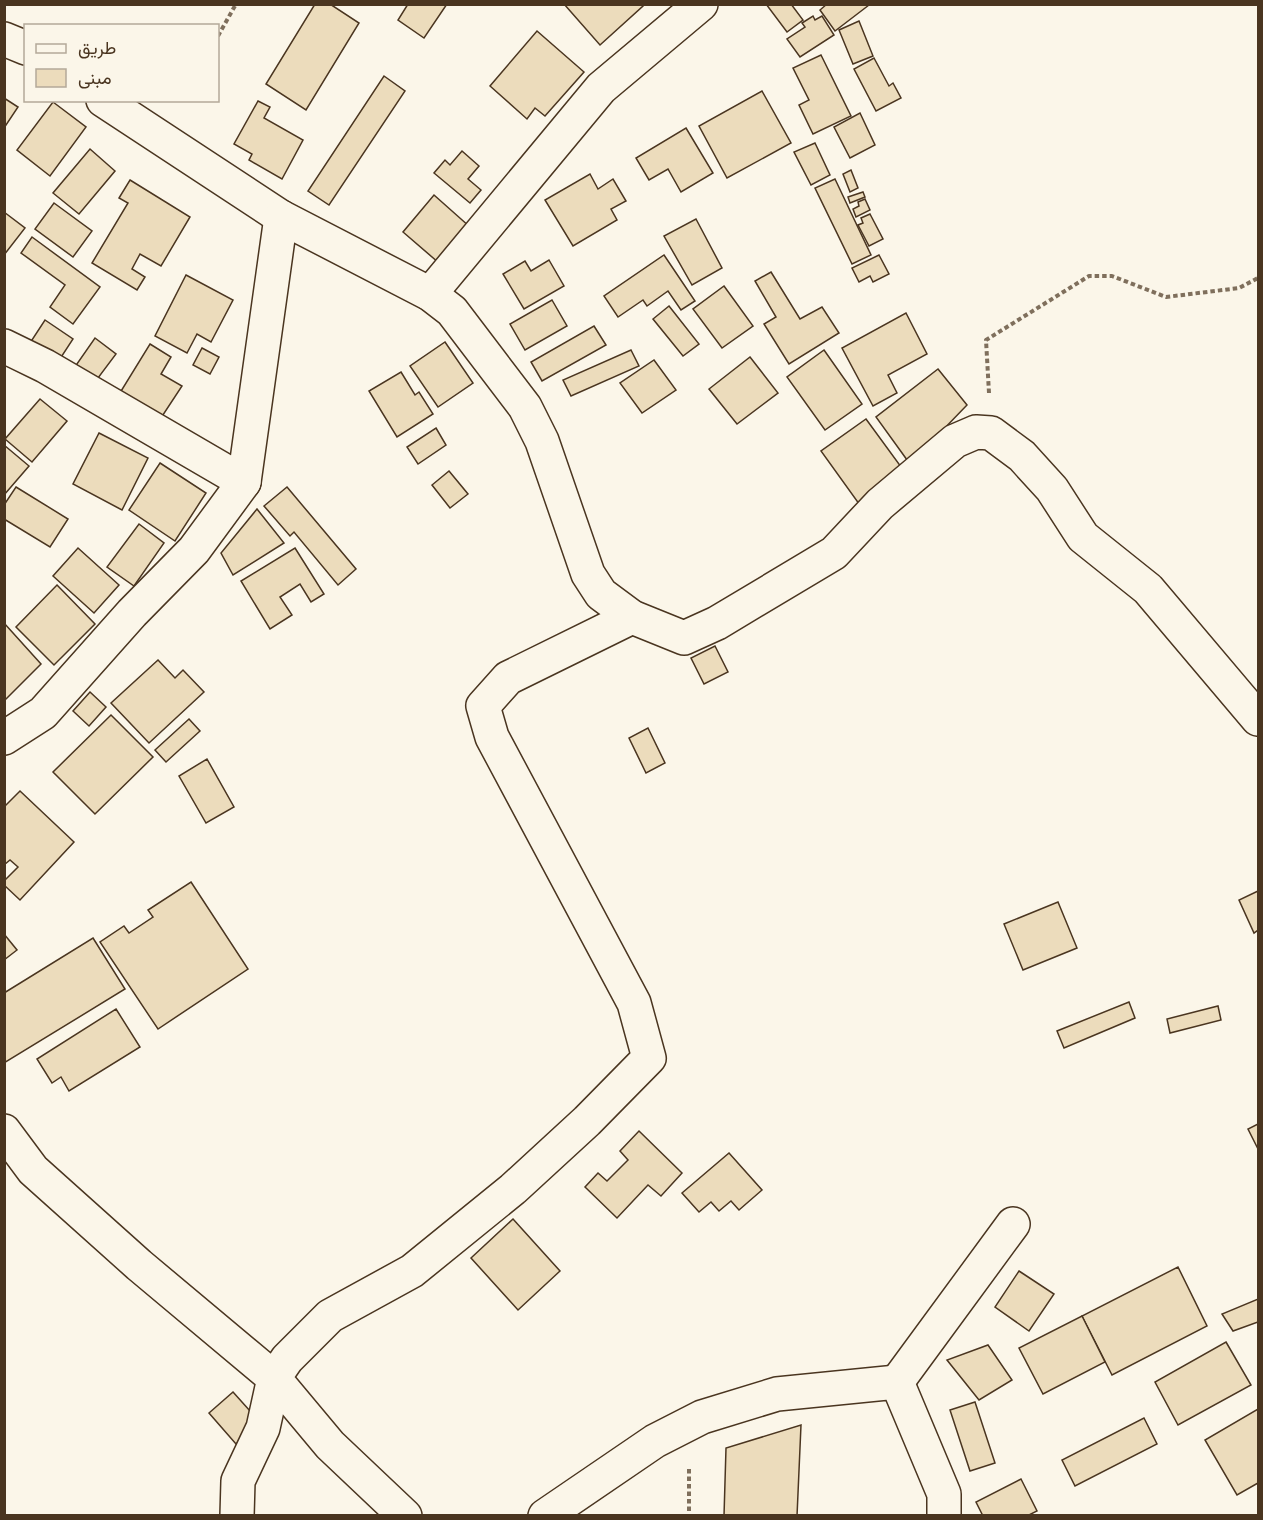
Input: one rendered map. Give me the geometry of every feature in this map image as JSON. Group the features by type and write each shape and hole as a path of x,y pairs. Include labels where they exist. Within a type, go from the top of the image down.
{"street":[{"path":"430,294 600,88 701,4"},
{"path":"4,39 24,47"},
{"path":"106,102 281,217 430,294 452,311 525,407 542,441 588,574 601,594 632,617 684,638 717,623 834,553 880,504 955,441 976,432 991,433 1022,456 1052,489 1083,537 1148,589 1258,719"},
{"path":"4,738 43,713 132,613 194,550 244,482 281,217"},
{"path":"4,345 45,366 244,482"},
{"path":"237,1515 238,1481 263,1428 274,1378 287,1359 330,1316 412,1271 513,1189 587,1121 649,1058 634,1003 492,737 483,706 508,678 632,617"},
{"path":"4,1131 33,1170 139,1264 274,1378 330,1445 405,1515"},
{"path":"545,1515 655,1441 702,1417 777,1394 897,1382 1012,1224"},
{"path":"897,1382 944,1494 944,1515"}],"path":[{"path":"219,34 236,4"},
{"path":"991,433 986,340 1089,276 1112,276 1166,297 1239,288 1258,278"}],"building":[{"path":"315,4 330,4 359,23 306,110 266,84"},
{"path":"408,4 447,4 424,38 398,20"},
{"path":"564,4 642,4 643,6 600,45"},
{"path":"766,4 791,4 803,20 787,32"},
{"path":"827,4 869,5 835,31 820,10"},
{"path":"813,16 815,20 822,16 834,35 800,57 787,39 805,27 802,23"},
{"path":"859,21 873,56 853,64 839,30"},
{"path":"537,31 584,72 545,116 535,108 527,119 490,86"},
{"path":"821,55 851,116 813,134 799,105 809,100 793,68"},
{"path":"874,58 889,86 893,83 901,98 876,111 854,69"},
{"path":"384,76 405,91 329,205 308,191"},
{"path":"762,91 791,143 727,178 699,126"},
{"path":"4,98 18,107 4,128"},
{"path":"258,101 270,107 264,118 303,140 282,179 249,160 252,154 234,144"},
{"path":"53,102 86,127 50,176 17,150"},
{"path":"860,113 875,145 850,158 834,127"},
{"path":"686,128 713,173 681,192 668,169 649,180 636,158"},
{"path":"815,143 830,175 811,185 794,152"},
{"path":"90,149 115,171 79,214 53,193"},
{"path":"462,151 479,166 468,179 481,190 470,203 434,173 445,160 450,165"},
{"path":"851,170 858,188 850,192 843,174"},
{"path":"590,174 598,189 613,179 626,201 611,209 617,220 573,246 545,200"},
{"path":"835,179 871,255 852,264 815,188"},
{"path":"130,180 190,217 161,266 140,254 132,269 145,277 137,290 92,263 128,203 119,198"},
{"path":"863,192 865,197 850,203 848,197"},
{"path":"434,195 470,227 439,263 403,232"},
{"path":"865,199 870,210 856,217 853,209 859,206 858,202"},
{"path":"54,203 92,231 73,257 35,229"},
{"path":"4,212 25,228 4,255"},
{"path":"870,214 883,239 869,246 858,225 863,223 861,218"},
{"path":"696,219 722,268 692,285 664,236"},
{"path":"32,237 100,287 73,324 50,307 65,285 21,253"},
{"path":"664,255 695,301 681,310 668,291 647,306 643,300 618,317 604,296"},
{"path":"879,255 889,274 873,282 870,276 859,282 852,268"},
{"path":"549,260 564,286 524,309 503,274 525,261 531,271"},
{"path":"771,272 800,319 822,307 839,333 789,364 764,324 776,317 755,281"},
{"path":"186,275 233,300 211,342 197,334 187,353 155,336"},
{"path":"724,286 753,326 722,348 693,309"},
{"path":"552,300 567,326 525,350 510,324"},
{"path":"669,306 699,344 683,356 653,319"},
{"path":"906,313 927,354 888,375 897,393 873,406 842,348"},
{"path":"45,320 73,339 56,365 28,346"},
{"path":"594,326 606,345 542,381 531,362"},
{"path":"95,338 116,354 92,386 72,371"},
{"path":"445,342 473,383 438,407 410,366"},
{"path":"150,344 171,357 161,374 182,386 159,421 118,396"},
{"path":"202,348 219,357 210,374 193,365"},
{"path":"631,350 639,366 571,396 563,380"},
{"path":"824,350 862,404 825,430 787,377"},
{"path":"750,357 778,393 737,424 709,389"},
{"path":"654,360 676,390 642,413 620,383"},
{"path":"938,369 967,405 910,464 876,417"},
{"path":"401,372 415,395 419,392 433,414 397,437 369,391"},
{"path":"40,399 67,421 32,462 5,439"},
{"path":"866,419 907,475 862,508 821,451"},
{"path":"436,428 446,445 418,464 407,447"},
{"path":"99,433 148,458 122,510 73,484"},
{"path":"4,445 29,466 4,495"},
{"path":"160,463 206,493 175,541 129,510"},
{"path":"449,471 468,494 450,508 432,485"},
{"path":"16,487 68,519 50,547 4,519 4,505"},
{"path":"287,487 356,569 338,585 294,532 290,536 264,506"},
{"path":"257,509 284,543 233,575 221,553"},
{"path":"139,524 164,543 134,586 107,567"},
{"path":"78,548 119,585 94,613 53,576"},
{"path":"295,548 324,594 311,602 300,584 280,597 292,615 270,629 241,581"},
{"path":"57,585 95,624 54,665 16,627"},
{"path":"4,623 41,664 4,701"},
{"path":"715,646 728,672 704,684 691,658"},
{"path":"158,660 175,678 183,670 204,692 149,743 111,703"},
{"path":"90,692 106,707 89,726 73,711"},
{"path":"111,715 153,757 95,814 53,772"},
{"path":"189,719 200,731 166,762 155,750"},
{"path":"648,728 665,763 646,773 629,738"},
{"path":"207,759 234,807 206,823 179,776"},
{"path":"20,791 74,842 20,900 4,885 4,881 18,867 10,860 4,865 4,807"},
{"path":"191,882 248,969 158,1029 100,942 124,926 129,933 153,917 148,910"},
{"path":"1258,891 1258,930 1254,933 1239,900"},
{"path":"1058,902 1077,948 1023,970 1004,924"},
{"path":"4,934 17,950 4,960"},
{"path":"93,938 125,989 4,1063 4,993"},
{"path":"1129,1002 1135,1018 1064,1048 1057,1031"},
{"path":"1218,1006 1221,1020 1170,1033 1167,1019"},
{"path":"116,1009 140,1047 69,1091 61,1077 52,1083 37,1059"},
{"path":"1258,1124 1258,1149 1248,1129"},
{"path":"639,1131 682,1173 661,1196 648,1185 617,1218 585,1187 598,1173 607,1181 628,1160 620,1151"},
{"path":"729,1153 762,1190 739,1210 731,1201 719,1211 711,1202 699,1212 682,1193"},
{"path":"513,1219 560,1271 518,1310 471,1258"},
{"path":"1178,1267 1207,1326 1112,1375 1082,1316"},
{"path":"1019,1271 1054,1294 1029,1331 995,1307"},
{"path":"1258,1299 1258,1322 1233,1331 1222,1314"},
{"path":"1082,1316 1105,1362 1043,1394 1019,1348"},
{"path":"1226,1342 1251,1385 1178,1425 1155,1382"},
{"path":"988,1345 1012,1380 979,1400 947,1360"},
{"path":"233,1392 260,1422 236,1444 209,1413"},
{"path":"975,1402 995,1463 970,1471 950,1410"},
{"path":"1258,1409 1258,1483 1237,1495 1205,1440"},
{"path":"1144,1418 1157,1444 1075,1486 1062,1460"},
{"path":"801,1425 797,1516 724,1516 726,1448"},
{"path":"1021,1479 1037,1511 1027,1516 983,1516 976,1502"}]}
